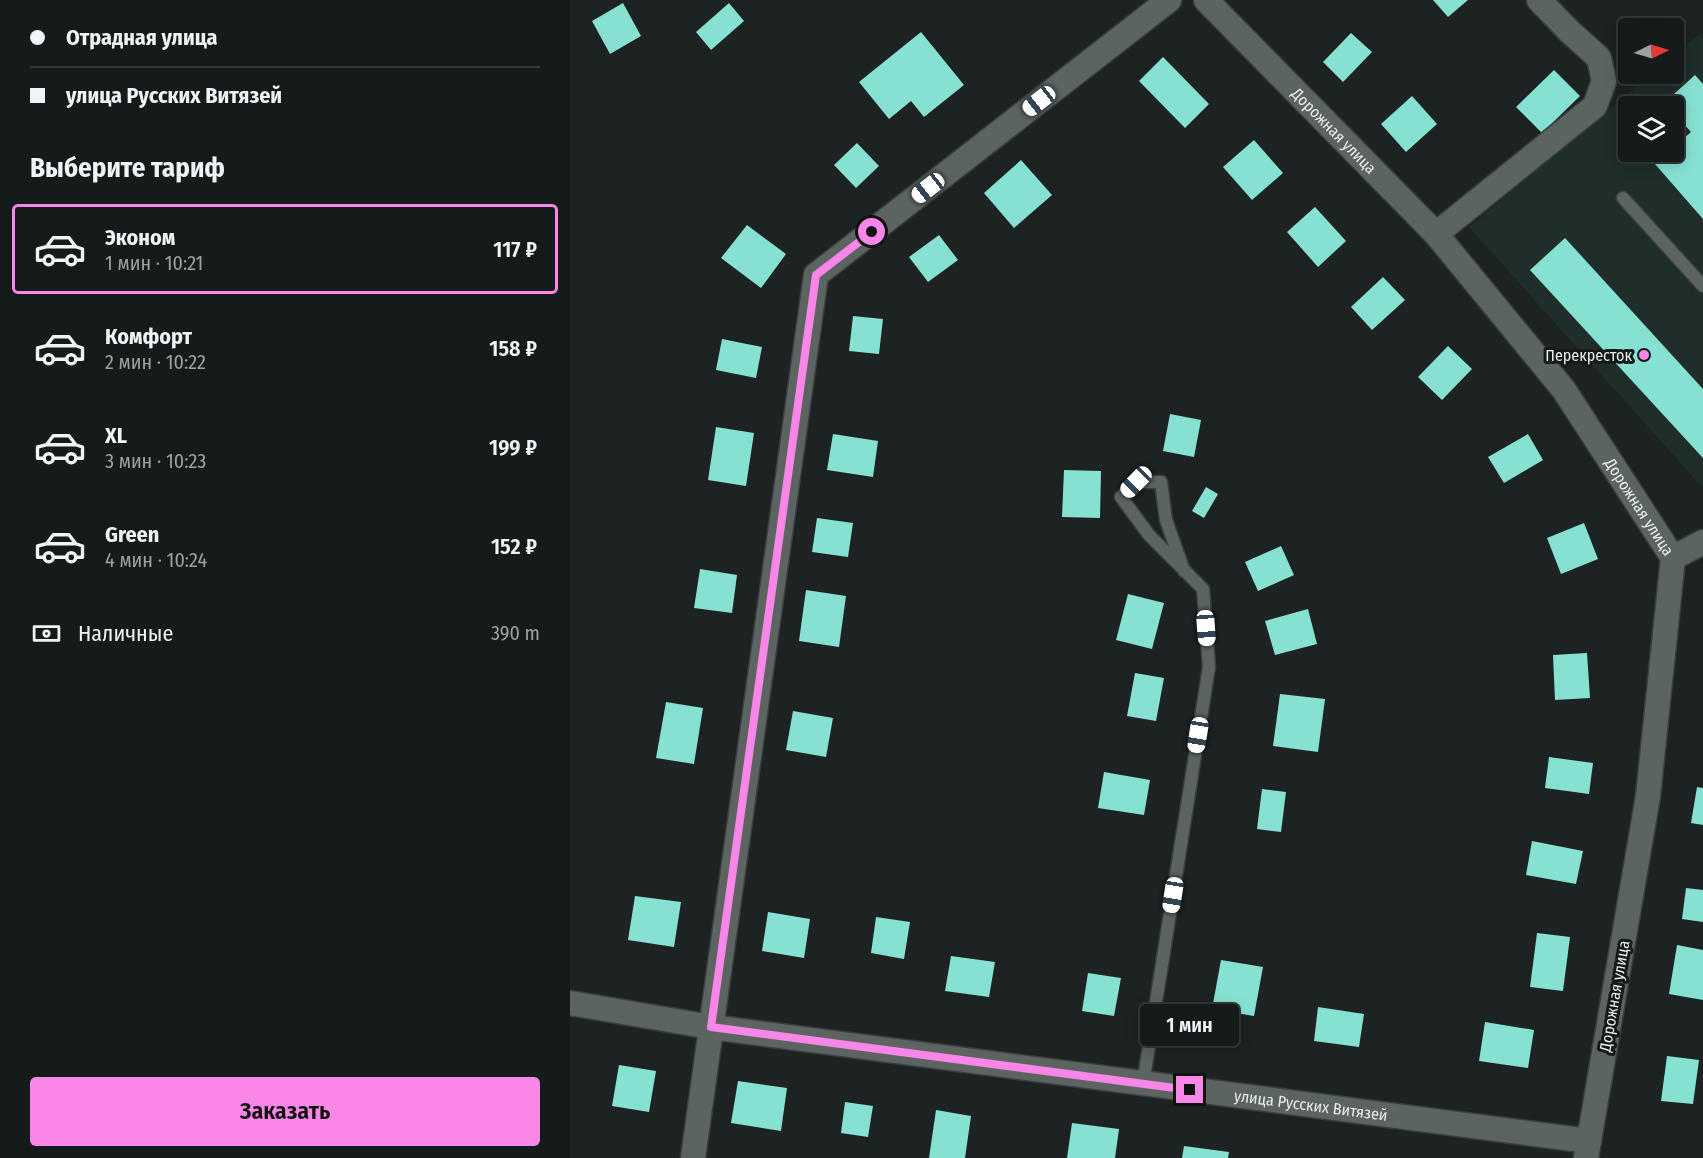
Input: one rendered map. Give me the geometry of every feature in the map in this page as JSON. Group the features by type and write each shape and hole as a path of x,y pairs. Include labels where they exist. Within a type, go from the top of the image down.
{"street":[{"path":"693,1158 816,275 1169,0"},
{"name":"Дорожная улица","path":"1206,0 1437,234 1564,390 1673,558 1648,796 1588,1150"},
{"path":"1437,234 1595,106 1604,81 1599,58 1569,32 1539,0"},
{"path":"1673,558 1703,542"},
{"name":"улица Русских Витязей","path":"570,1003 711,1027 1143,1084 1588,1150"}],"lane":[{"path":"1623,198 1703,286"},
{"path":"1143,1084 1209,667 1203,589 1184,571 1149,535 1121,497 1136,482 1161,483 1166,520 1184,571"}],"shaded area":[{"name":"Перекресток","path":"1699,34 1703,39 1703,484 1701,486 1469,227 1618,102 1618,162 1684,162 1684,96 1626,96 1640,84 1684,84 1684,47"}],"building":[{"path":"1433,0 1468,0 1448,17"},
{"path":"623,3 641,36 610,54 592,21"},
{"path":"729,3 744,21 711,50 696,32"},
{"path":"921,32 964,85 924,117 911,101 889,119 859,82"},
{"path":"1351,33 1372,52 1343,82 1323,62"},
{"path":"1163,57 1209,104 1185,128 1139,81"},
{"path":"1554,70 1580,96 1542,133 1516,107"},
{"path":"1695,75 1703,84 1703,219 1655,164 1657,162 1684,162 1684,138 1691,132 1684,124 1684,96 1672,96"},
{"path":"1412,96 1437,124 1406,152 1381,124"},
{"path":"1254,140 1283,173 1252,200 1223,167"},
{"path":"857,143 879,166 856,188 834,165"},
{"path":"1021,160 1052,195 1014,228 984,193"},
{"path":"1315,207 1346,241 1318,267 1287,232"},
{"path":"747,225 786,254 761,288 721,258"},
{"path":"939,235 958,260 928,282 909,257"},
{"path":"1565,238 1703,389 1703,458 1530,270"},
{"path":"1383,277 1405,300 1372,330 1351,307"},
{"path":"853,316 883,319 879,354 849,351"},
{"path":"722,339 762,347 756,378 716,370"},
{"path":"1448,346 1472,369 1442,400 1418,377"},
{"path":"1170,414 1201,420 1194,457 1163,451"},
{"path":"716,427 754,433 746,486 708,480"},
{"path":"833,434 878,441 873,477 827,470"},
{"path":"1528,434 1543,460 1504,483 1488,457"},
{"path":"1064,470 1101,471 1100,518 1062,517"},
{"path":"1206,487 1218,494 1204,518 1192,511"},
{"path":"817,518 853,523 848,557 812,552"},
{"path":"1584,523 1598,559 1561,574 1547,538"},
{"path":"1281,546 1294,575 1258,591 1245,562"},
{"path":"700,569 737,575 732,613 694,608"},
{"path":"806,590 846,596 839,647 799,641"},
{"path":"1128,594 1164,603 1152,649 1116,640"},
{"path":"1308,609 1317,644 1275,655 1265,621"},
{"path":"1587,653 1590,698 1555,700 1553,655"},
{"path":"1135,673 1164,678 1156,721 1127,716"},
{"path":"1280,694 1325,699 1318,752 1273,746"},
{"path":"666,702 703,708 694,764 656,758"},
{"path":"793,711 833,718 826,757 786,750"},
{"path":"1549,757 1593,763 1589,794 1545,788"},
{"path":"1104,772 1150,780 1144,815 1098,808"},
{"path":"1697,787 1703,788 1703,825 1691,823"},
{"path":"1262,789 1286,792 1281,832 1257,829"},
{"path":"1532,841 1583,851 1576,884 1526,875"},
{"path":"1686,888 1703,890 1703,922 1682,919"},
{"path":"635,896 681,902 674,947 628,940"},
{"path":"768,912 810,919 804,958 762,951"},
{"path":"876,917 910,922 904,959 871,953"},
{"path":"1537,933 1570,937 1563,991 1530,987"},
{"path":"1677,945 1703,950 1703,1000 1669,994"},
{"path":"951,956 995,962 989,997 945,991"},
{"path":"1221,960 1263,967 1254,1016 1212,1009"},
{"path":"1088,973 1121,978 1114,1016 1082,1011"},
{"path":"1318,1007 1364,1014 1359,1047 1314,1041"},
{"path":"1485,1022 1534,1030 1528,1068 1479,1061"},
{"path":"1667,1056 1699,1060 1693,1104 1661,1101"},
{"path":"619,1065 656,1071 649,1112 612,1106"},
{"path":"738,1081 787,1088 781,1131 731,1123"},
{"path":"845,1102 873,1106 868,1137 841,1133"},
{"path":"936,1110 971,1116 965,1158 929,1158"},
{"path":"1072,1123 1119,1129 1115,1158 1067,1158"},
{"path":"1184,1146 1229,1152 1228,1158 1182,1158"}],"place":[{"name":"Перекресток","path":"1644,355"}],"route":[{"path":"872,232 816,275 711,1027 1190,1090"}]}
